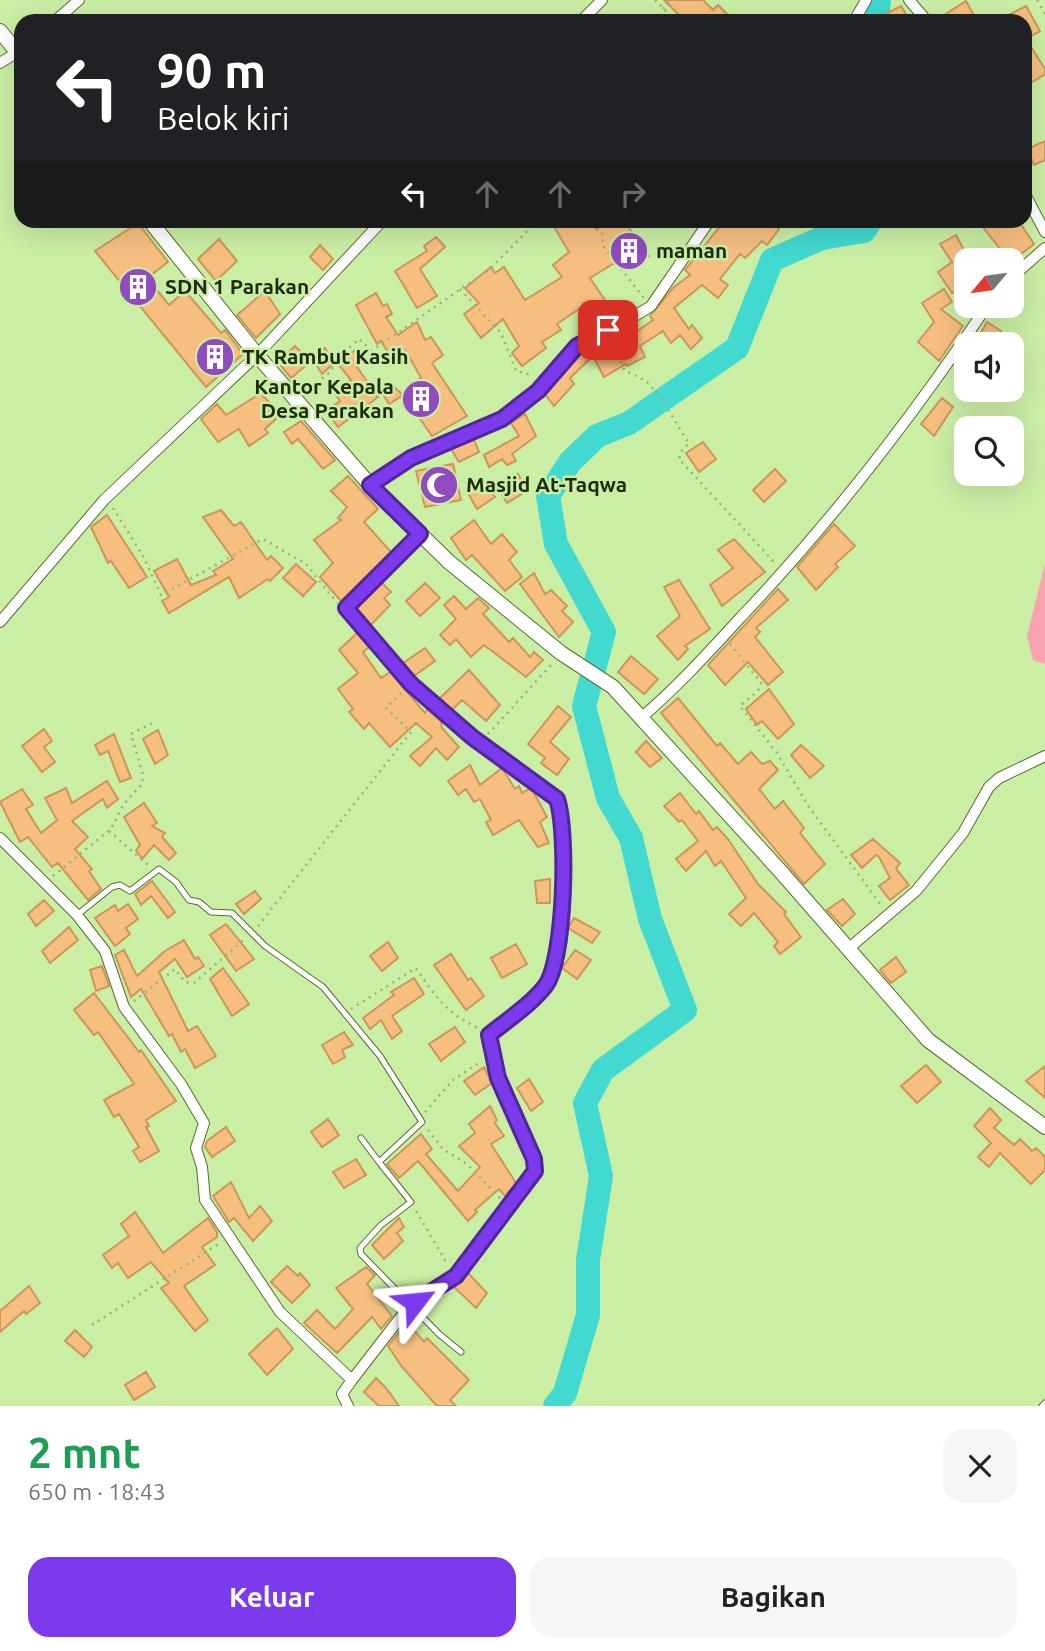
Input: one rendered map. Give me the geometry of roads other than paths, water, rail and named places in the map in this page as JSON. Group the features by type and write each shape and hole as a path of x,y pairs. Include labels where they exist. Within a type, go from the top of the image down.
{"street":[{"path":"63,14 79,0"},
{"path":"588,14 601,0"},
{"path":"909,0 921,14"},
{"path":"0,31 14,46"},
{"path":"1032,207 1045,232"},
{"path":"155,228 257,355 370,485 420,534 561,653 613,687 928,1041 1045,1127"},
{"path":"0,622 107,497 257,355 376,228"},
{"path":"370,485 411,458 502,419 521,407 577,346 651,306 705,228"},
{"path":"1024,266 1045,248"},
{"path":"640,718 675,689 828,522 903,425 979,318"},
{"path":"348,1406 342,1394 410,1306 456,1276 532,1178 534,1159 511,1112 492,1055 489,1035 545,986 557,959 560,927 562,845 557,799 479,743 411,684 346,608 420,534"},
{"path":"848,949 916,891 963,833 989,787 999,778 1045,756"},
{"path":"0,838 77,915 105,951 124,1007 181,1084 204,1123 196,1148 202,1167 205,1200 280,1312 352,1380"}],"lane":[{"path":"77,915 113,887 120,885 130,891 155,869 166,872 189,900 199,902 211,912 232,913 251,934 323,987 388,1066 422,1122 379,1162"},
{"path":"361,1138 411,1202 381,1225 359,1248 365,1259 410,1306 461,1352"}],"waterway":[{"path":"878,14 879,0"},
{"path":"555,1406 565,1393 588,1315 588,1260 601,1176 585,1103 603,1070 685,1010 650,919 631,838 608,798 584,706 604,632 556,544 548,496 570,462 597,436 629,423 737,348 772,260 822,238 864,231 866,228"}],"place":[{"name":"maman","path":"629,251"},
{"name":"SDN 1 Parakan","path":"138,287"},
{"name":"TK Rambut Kasih","path":"215,357"},
{"name":"Kantor Kepala Desa Parakan","path":"421,399"},
{"name":"Masjid At-Taqwa","path":"439,485"}]}
